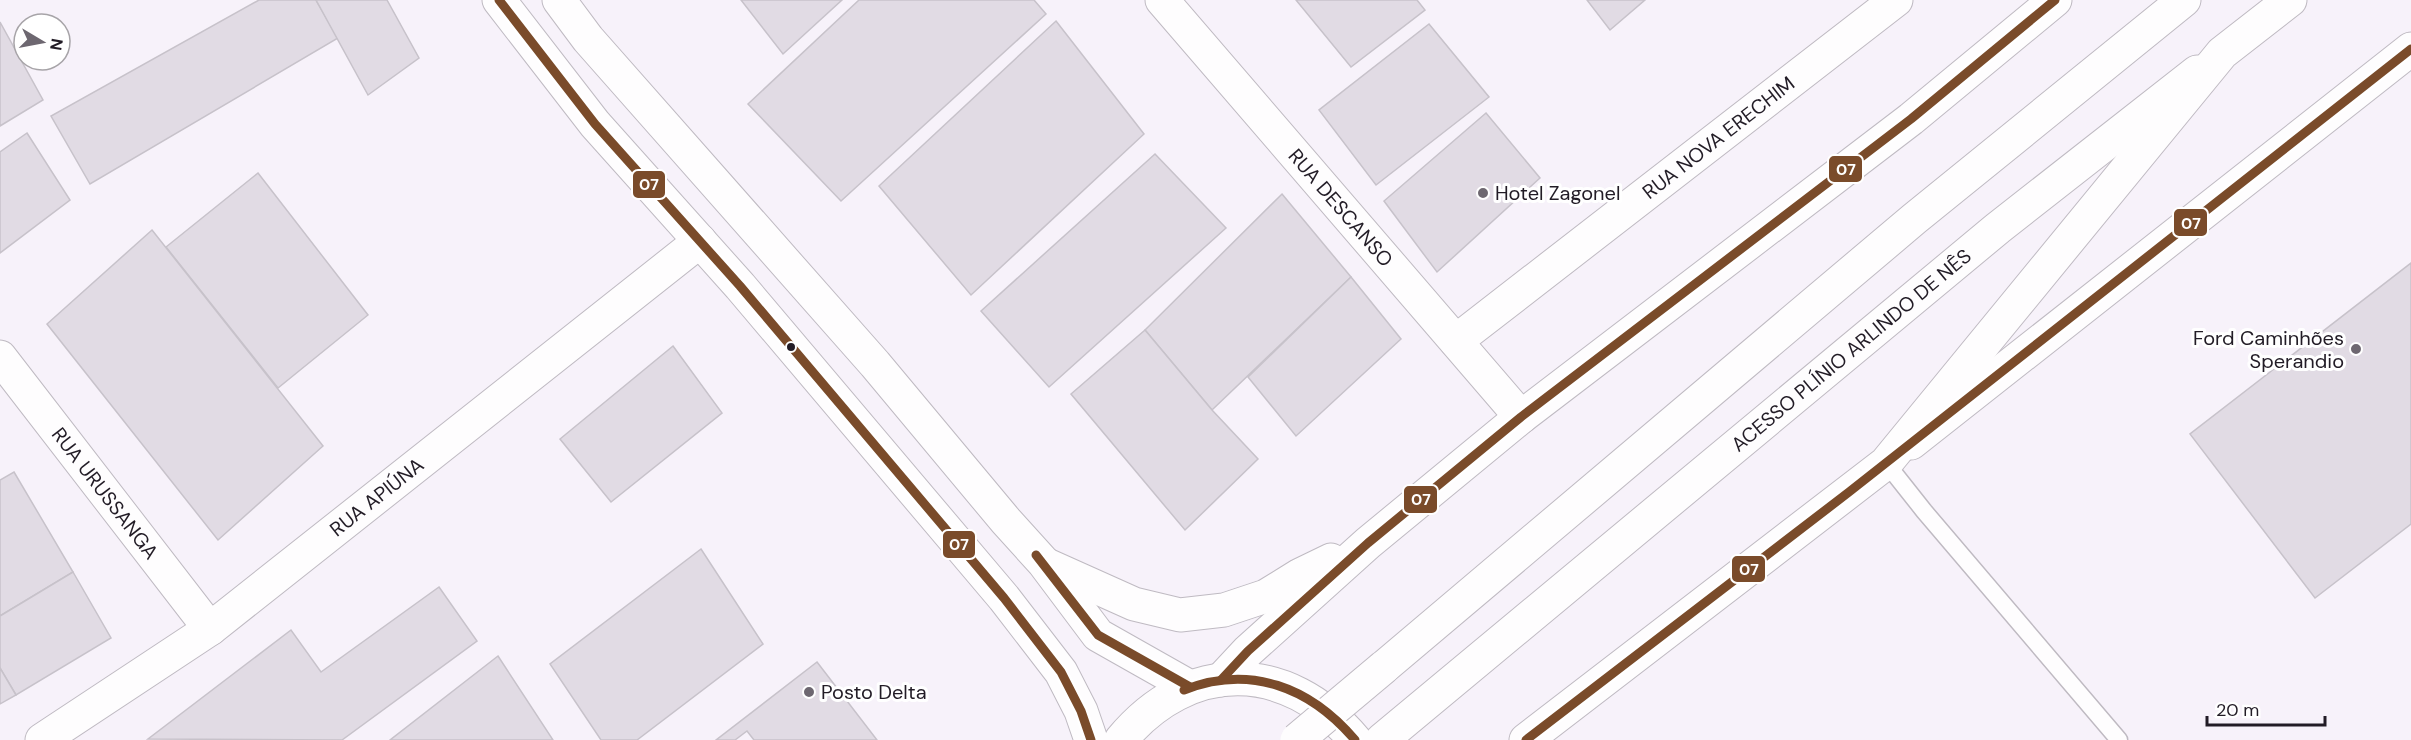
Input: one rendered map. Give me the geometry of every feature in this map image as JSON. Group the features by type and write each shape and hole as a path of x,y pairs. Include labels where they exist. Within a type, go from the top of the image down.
{"main road":[{"path":"499,0 595,124 740,286 1011,608 1061,672 1081,711 1091,740"},
{"path":"559,0 588,39 874,364 1044,563 1098,635 1206,683 1253,679 1284,687 1312,700 1337,719 1355,740"},
{"name":"RUA NOVA ERECHIM","path":"1456,341 1896,0"},
{"path":"1121,740 1137,720 1162,701 1206,683 1248,651 1368,543 1521,417 1911,119 2055,0"},
{"path":"1297,740 1914,219 2184,0"},
{"name":"ACESSO PLÍNIO ARLINDO DE NÊS","path":"1382,740 1998,228 2290,0"},
{"name":"RUA DESCANSO","path":"1165,1 1521,417"},
{"path":"1526,740 1886,463 2411,49"},
{"path":"1886,463 2222,53"},
{"name":"RUA APIÚNA","path":"42,740 210,629 700,241"},
{"name":"RUA URUSSANGA","path":"0,357 210,629"},
{"path":"1044,563 1134,604 1180,615 1224,610 1266,596 1300,575 1368,543"}],"lane":[{"path":"1886,463 2118,740"}],"building":[{"path":"259,0 316,0 338,38 90,184 51,116"},
{"path":"316,0 387,0 419,58 368,95"},
{"path":"741,0 842,0 783,54"},
{"path":"859,0 1034,0 1046,14 841,201 748,104"},
{"path":"1296,0 1417,0 1425,10 1351,67"},
{"path":"1587,0 1645,0 1610,30"},
{"path":"1056,21 1144,134 971,295 879,186"},
{"path":"0,22 12,44 12,72 28,72 43,100 0,126"},
{"path":"1429,24 1489,97 1376,185 1319,110"},
{"path":"1486,113 1540,178 1437,272 1384,201"},
{"path":"27,133 70,200 0,253 0,152"},
{"path":"1155,154 1226,228 1049,387 981,311"},
{"path":"258,173 368,315 278,388 166,247"},
{"path":"1282,194 1351,277 1212,410 1145,330"},
{"path":"152,230 323,446 218,540 47,324"},
{"name":"Ford Caminhões Sperandio","path":"2411,263 2411,524 2315,598 2190,434"},
{"path":"1351,277 1401,339 1296,436 1248,377"},
{"path":"1145,330 1212,410 1258,459 1185,530 1071,394"},
{"path":"673,346 722,413 611,502 560,439"},
{"path":"14,472 73,572 0,616 0,480"},
{"path":"701,549 763,644 637,740 601,740 550,664"},
{"path":"73,572 111,638 16,695 0,668 0,616"},
{"path":"439,587 477,641 342,740 148,739 291,630 321,672"},
{"path":"498,656 553,740 390,740"},
{"name":"Posto Delta","path":"817,662 877,740 754,740 747,731 735,740 716,740"},
{"path":"0,668 16,695 0,704"}],"transit line":[{"name":"07","path":"499,0 595,124 740,286 1004,598 1061,672 1081,711 1091,740"},
{"name":"07","path":"1221,680 1248,651 1368,543 1521,417 1911,119 2055,0"},
{"name":"07","path":"1526,740 1849,492 2411,49"},
{"name":"07","path":"1036,555 1098,635 1190,687"},
{"name":"07","path":"1184,690 1232,679 1255,680 1277,685 1319,706 1355,740"}],"place":[{"name":"Hotel Zagonel","path":"1483,193"},
{"name":"Ford Caminhões Sperandio","path":"2356,349"},
{"name":"Posto Delta","path":"809,692"}]}
